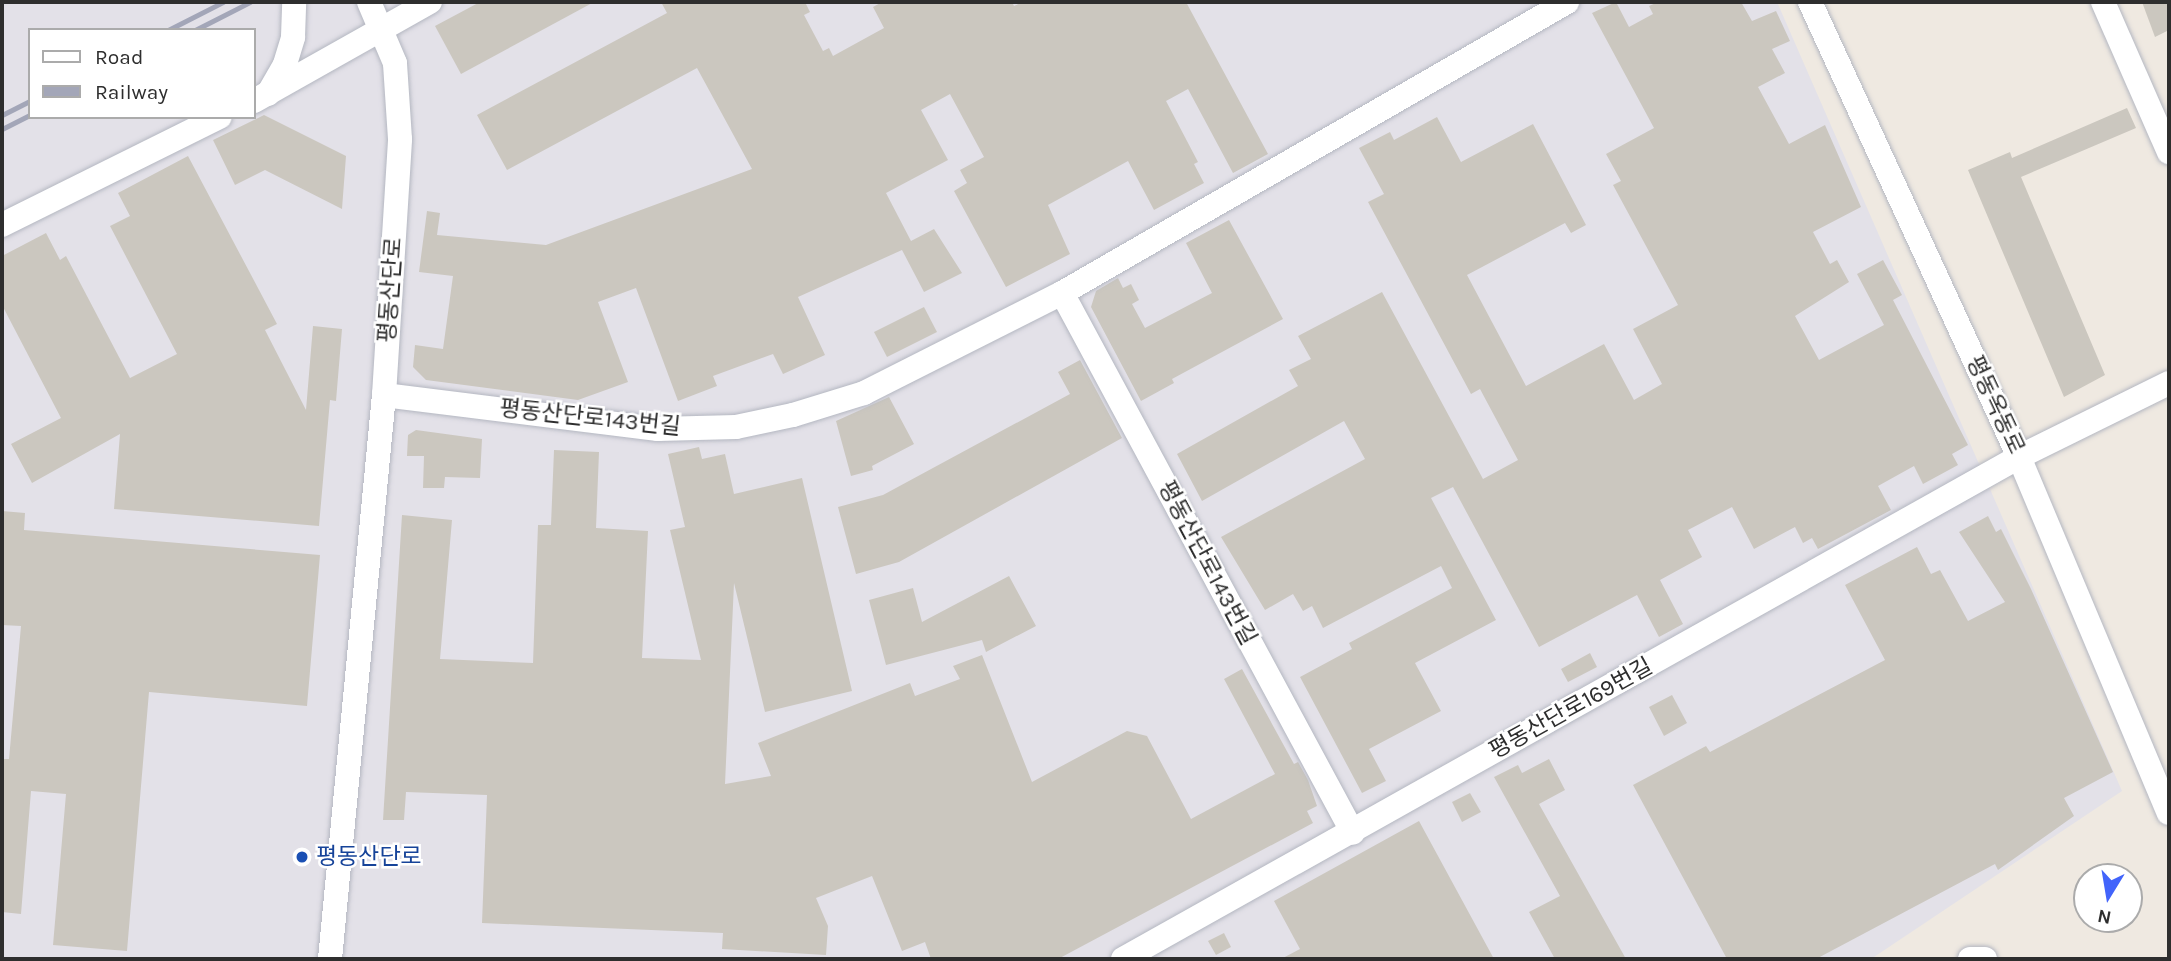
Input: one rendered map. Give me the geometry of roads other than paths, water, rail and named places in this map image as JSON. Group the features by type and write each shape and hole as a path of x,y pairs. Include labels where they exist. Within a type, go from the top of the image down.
{"street":[{"path":"260,98 285,64 293,37 294,2"},
{"name":"평동산단로","path":"330,959 384,395 400,139 395,63 382,27 369,2"},
{"path":"260,98 430,2"},
{"name":"평동산단로143번길","path":"384,395 658,429 736,427 793,415 864,393 1062,293 1567,2"},
{"name":"평동옥동로","path":"1810,2 2019,457 2169,813"},
{"path":"2103,2 2169,152"},
{"path":"2,225 216,119"},
{"name":"평동산단로143번길","path":"1062,293 1353,833"},
{"name":"평동산단로169번길","path":"1123,959 1353,833 2019,457 2169,383"},
{"path":"1970,959 1985,959"}],"railway":[{"path":"172,28 223,2"},
{"path":"199,28 250,2"},
{"path":"2,115 28,102"},
{"path":"2,129 28,116"}],"place":[{"name":"평동산단로","path":"302,857"}]}
